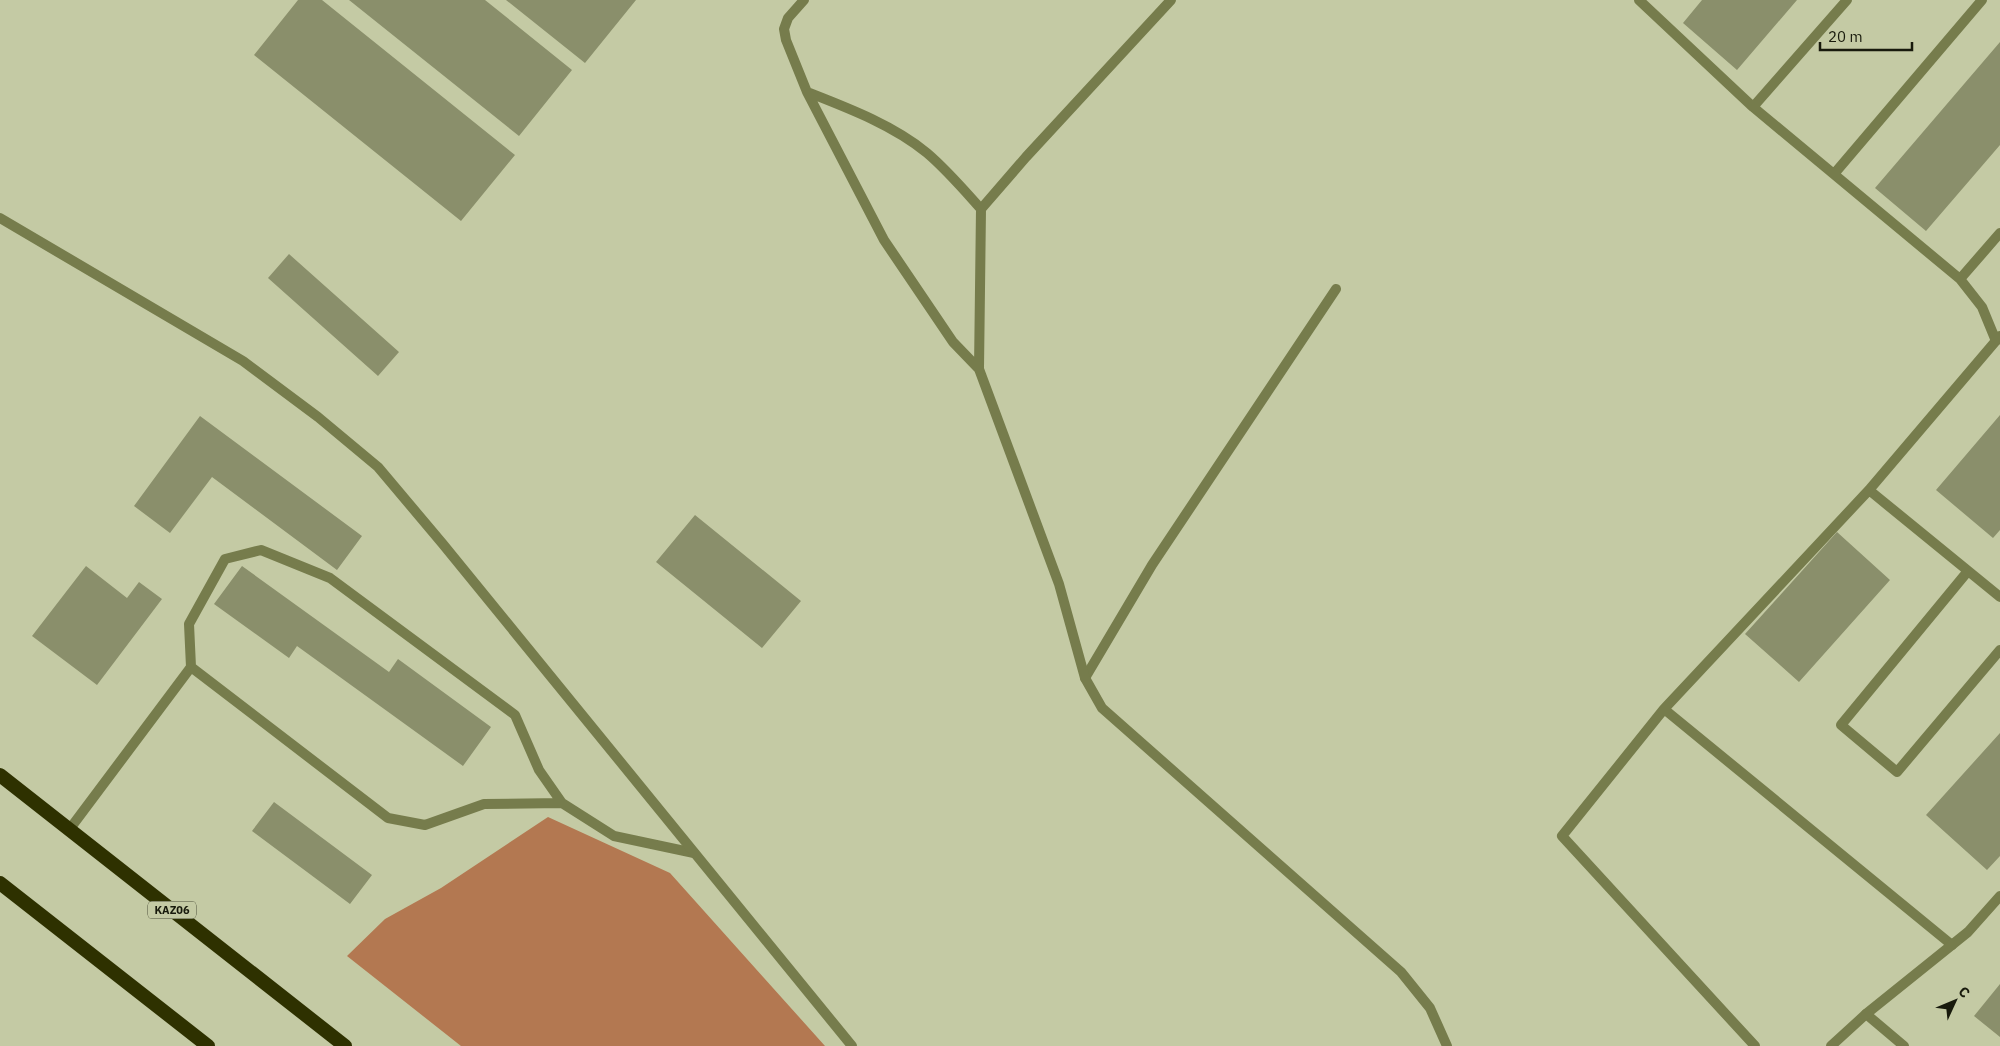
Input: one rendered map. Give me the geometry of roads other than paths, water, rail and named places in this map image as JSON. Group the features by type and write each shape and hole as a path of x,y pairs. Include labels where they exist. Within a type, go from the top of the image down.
{"highway":[{"name":"KАZ06","path":"0,775 345,1046"},
{"path":"0,883 208,1046"}],"street":[{"path":"804,0 788,18 784,29 786,40 807,92 884,240 953,342 980,369"},
{"path":"1170,0 1026,157 981,209 980,369 1059,584 1085,678 1102,708 1401,972 1430,1008 1447,1046"},
{"path":"1639,0 1754,107 1960,278 1982,307 1998,339 1869,490 1664,709 1562,836 1755,1046"},
{"path":"1754,107 1847,0"},
{"path":"1834,174 1982,0"},
{"path":"807,92 870,117 926,152 950,174 981,209"},
{"path":"0,218 243,360 318,417 378,467 852,1046"},
{"path":"1960,278 2000,233"},
{"path":"1085,678 1152,565 1336,289"},
{"path":"1869,490 1968,571 1998,591"},
{"path":"69,830 190,667 190,624 225,559 261,550 330,578 515,715 539,770 562,803 614,836 694,853"},
{"path":"1968,571 1841,725 1897,772 2000,650"},
{"path":"190,667 388,818 425,825 484,804 562,803"},
{"path":"1664,709 1952,945"},
{"path":"1831,1046 1866,1014 1968,932 2000,896"},
{"path":"1866,1014 1904,1046"}]}
